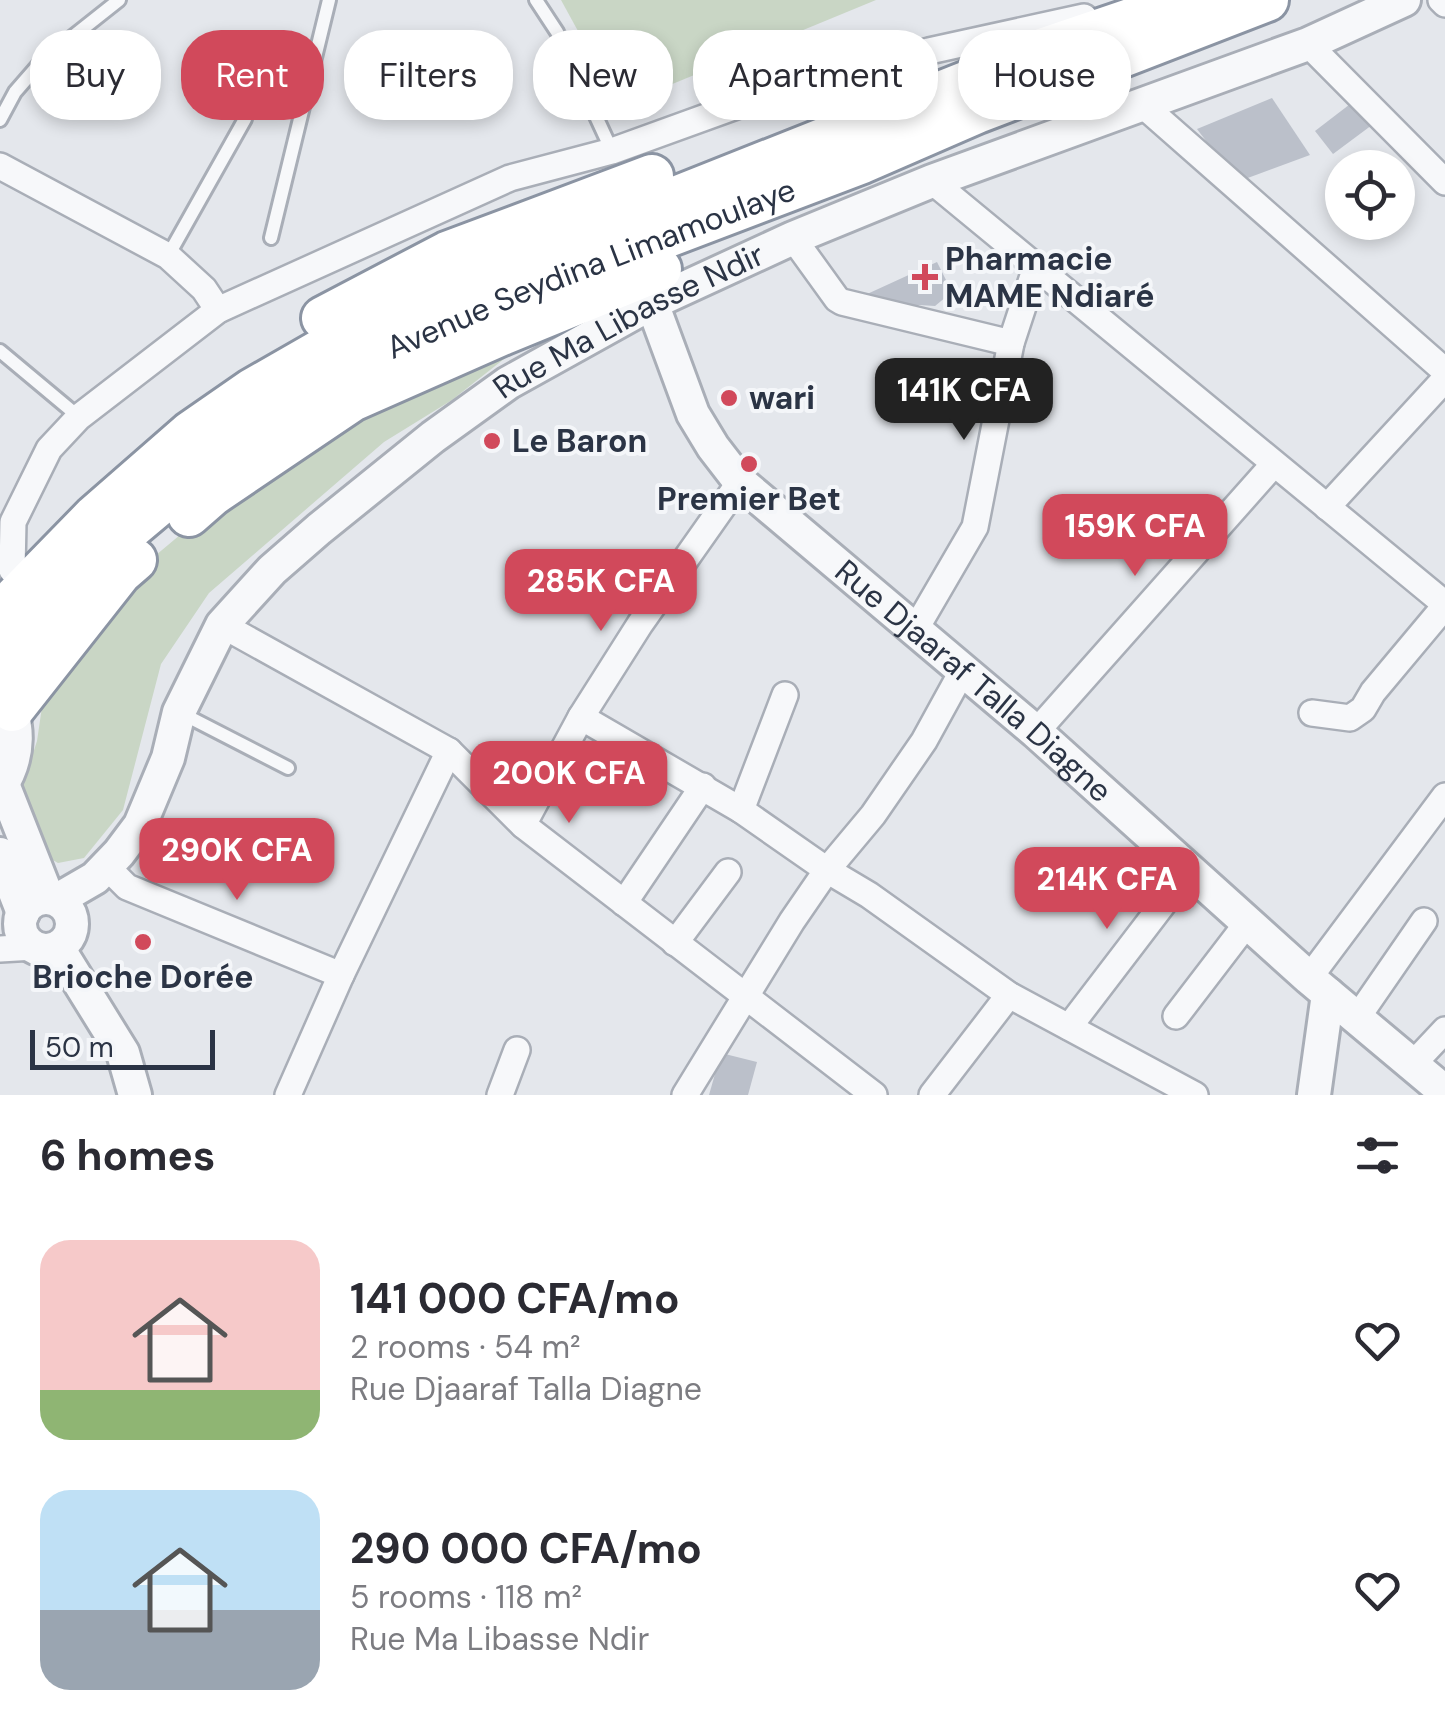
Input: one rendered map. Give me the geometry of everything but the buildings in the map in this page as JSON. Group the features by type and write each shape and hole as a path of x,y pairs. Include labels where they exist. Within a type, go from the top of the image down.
{"highway":[{"name":"Avenue Seydina Limamoulaye","path":"1102,30 1189,0"},
{"name":"Avenue Seydina Limamoulaye","path":"1131,45 1266,0"},
{"path":"6,578 144,440 227,374 327,315 413,271 464,247 881,96 958,97"},
{"name":"Avenue Seydina Limamoulaye","path":"4,691 20,643 252,390 348,334 542,251 958,102"},
{"path":"4,691 120,572 213,494 352,400 862,186 958,108"},
{"name":"Avenue Seydina Limamoulaye","path":"0,618 16,596 95,516 199,448"}],"street":[{"path":"6,578 13,522 50,449 79,416 218,310 510,178 612,151 797,84 929,51 1168,0"},
{"name":"Rue Ma Libasse Ndir","path":"42,903 95,878 140,825 168,758 179,712 222,626 272,570 433,437 508,383 652,303 794,238 932,181 1308,44 1404,0"},
{"path":"1308,44 1445,182"},
{"path":"1144,106 1445,370"},
{"path":"0,166 168,256 204,289 218,310"},
{"path":"932,181 1443,600 1363,709 1350,718 1312,712"},
{"path":"794,238 842,302 1011,343"},
{"path":"915,630 975,527 1011,343 1036,267"},
{"name":"Rue Djaaraf Talla Diagne","path":"652,303 693,414 740,482 1036,732 1319,986 1445,1092"},
{"path":"1327,506 1445,378"},
{"path":"1036,732 1274,464"},
{"path":"523,825 581,717 640,624 740,482"},
{"path":"222,626 449,751 523,825 874,1095"},
{"path":"685,1095 792,921 924,742 963,670"},
{"path":"4,691 16,741 10,771 1,786 42,903"},
{"path":"742,810 785,695"},
{"path":"581,717 742,810 1009,995 1195,1095"},
{"path":"288,1095 449,751"},
{"path":"624,903 703,786"},
{"path":"1314,1095 1319,986 1445,796"},
{"path":"0,854 42,903 65,906 72,924 66,942 0,949"},
{"path":"108,867 124,886 341,975"},
{"path":"1069,1027 1189,870"},
{"path":"676,943 728,872"},
{"path":"42,903 21,932 26,941 46,947 121,1050 135,1095"},
{"path":"1176,1016 1248,922"},
{"path":"1357,1018 1424,922"},
{"path":"932,1095 1009,995"},
{"path":"1413,1064 1445,1030"},
{"path":"500,1095 517,1050"}],"lane":[{"path":"0,120 15,92 42,62 119,0"},
{"path":"271,238 328,0"},
{"path":"536,0 556,32 612,151"},
{"path":"168,256 246,120"},
{"path":"0,351 79,416"},
{"path":"179,712 288,768"}],"green space":[{"path":"561,0 876,0 803,30 693,30 693,75 673,84 673,30 577,30"},
{"path":"518,348 452,400 384,442 209,593 161,664 123,810 84,858 58,863 39,852 20,793 37,741 43,700 119,586 217,504 357,407"}],"place":[{"name":"Pharmacie MAME Ndiaré","path":"925,277"},
{"name":"wari","path":"729,398"},
{"name":"Le Baron","path":"492,441"},
{"name":"Premier Bet","path":"749,464"},
{"name":"Brioche Dorée","path":"143,942"}]}
